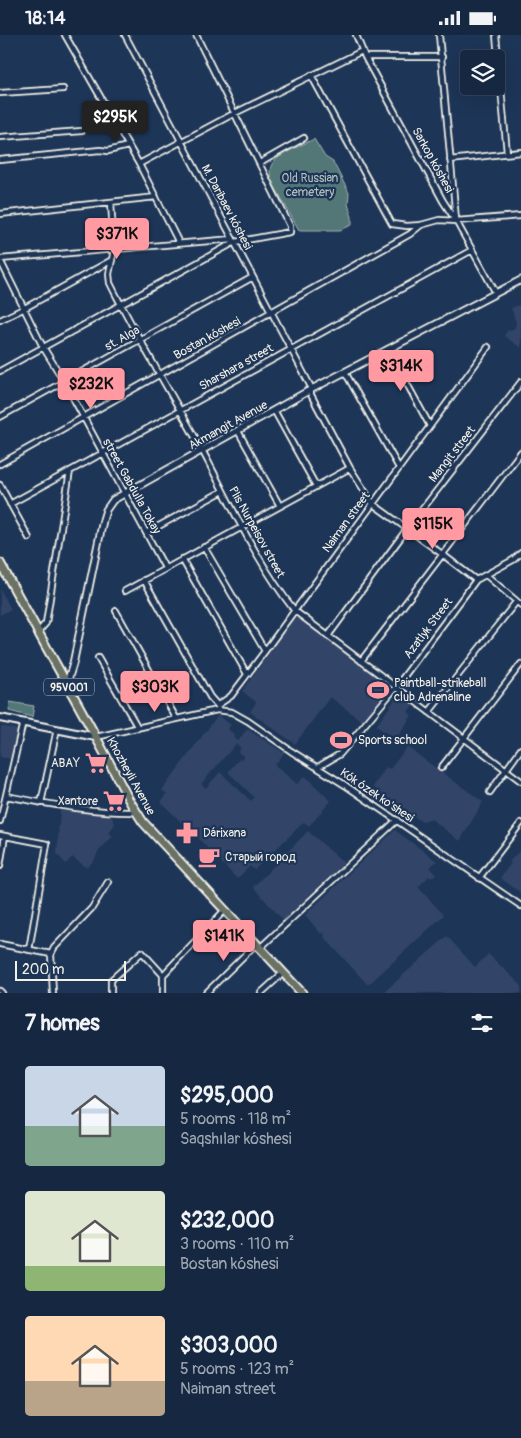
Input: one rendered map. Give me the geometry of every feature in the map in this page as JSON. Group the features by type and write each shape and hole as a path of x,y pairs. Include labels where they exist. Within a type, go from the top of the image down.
{"main road":[{"name":"Khozheyli Avenue","path":"0,563 137,812 149,830 302,993"},
{"path":"0,718 96,737"}],"street":[{"path":"65,35 139,164 179,243"},
{"name":"M. Daribaev kóshesi","path":"125,35 291,349 350,468 373,504 442,553 476,581"},
{"path":"0,260 179,243 234,241 290,232 290,226 260,163 196,35"},
{"name":"Sarkop kóshesi","path":"356,35 365,57 443,201 496,293"},
{"path":"439,35 456,221"},
{"path":"496,35 507,153"},
{"path":"139,164 236,113 362,51"},
{"path":"365,57 442,57"},
{"path":"311,75 392,224 407,227 439,219 456,221 521,216"},
{"path":"0,93 63,89"},
{"path":"0,137 82,131"},
{"path":"260,163 304,138"},
{"path":"0,160 100,150 108,151 128,146"},
{"path":"450,159 521,152"},
{"path":"0,214 156,197"},
{"name":"Plis Nurpeisov street","path":"111,202 114,250 109,274 110,283 120,305 280,593 295,611 521,781"},
{"name":"Bostan kóshesi","path":"0,464 272,313 410,234 421,225"},
{"path":"0,371 234,241"},
{"name":"Sharshara street","path":"10,503 472,250"},
{"name":"street Gabdulla Tokay","path":"0,260 43,347 64,381 166,568"},
{"path":"0,320 112,260"},
{"name":"st. Alga","path":"0,417 253,277"},
{"name":"Akmangit Avenue","path":"67,683 73,664 103,520 106,510 113,500 311,390 521,280"},
{"name":"Naiman street","path":"218,707 231,696 295,611 488,347"},
{"path":"388,349 430,426"},
{"path":"345,372 399,468"},
{"name":"Mangit street","path":"328,636 407,529 521,382"},
{"path":"274,410 316,486"},
{"path":"238,431 280,506"},
{"path":"361,661 521,452"},
{"path":"125,591 350,468"},
{"path":"38,632 46,623 70,471"},
{"path":"0,485 29,538"},
{"path":"146,533 222,491"},
{"path":"204,547 265,651"},
{"name":"Azatlyk Street","path":"318,767 340,754 396,687 476,581 513,560 521,553"},
{"path":"182,559 247,674"},
{"path":"486,575 521,605"},
{"path":"96,737 218,707 210,697 144,580"},
{"path":"429,712 516,602"},
{"path":"116,611 176,718"},
{"path":"98,658 138,728"},
{"path":"441,768 521,664"},
{"name":"Kók ózek ko'shesi","path":"218,707 241,716 521,906"},
{"path":"0,821 23,722"},
{"path":"41,803 57,729"},
{"path":"490,792 521,749"},
{"path":"6,796 41,803 102,811 137,812"},
{"path":"206,993 396,820"},
{"path":"479,878 521,823"},
{"path":"0,866 3,836 46,844 28,949"},
{"path":"53,993 51,954 58,942 92,908 108,882"},
{"path":"163,975 224,911"},
{"path":"0,944 51,954"},
{"path":"111,993 111,980 142,952 163,975 163,993"},
{"path":"260,993 283,973"}],"shaded area":[{"path":"521,304 521,348 504,336 507,331 515,328 516,322 511,308"},
{"path":"0,589 11,609 0,615"},
{"path":"296,616 390,687 363,722 330,697 295,744 250,712 256,702 242,691"},
{"path":"398,695 413,705 408,712 412,715 396,739 376,726"},
{"path":"218,715 231,725 228,729 235,735 233,737 238,741 247,729 284,753 275,765 297,784 305,776 331,801 309,826 304,822 254,870 250,866 237,879 195,834 161,802 167,794 162,790","holes":["236,744 241,748 238,752 244,757 241,760 239,759 228,772 254,797 251,801 220,772 206,788 201,784"]},
{"path":"1,726 18,730 11,759 0,757"},
{"path":"407,747 483,802 460,841 431,819 422,822 373,787 386,767 390,769"},
{"path":"60,810 111,815 115,824 109,833 113,836 98,852 87,868 72,857 66,864 57,854"},
{"path":"395,830 437,861 430,867 436,874 431,878 429,876 418,887 444,915 368,985 324,937 323,932 321,934 305,915"},
{"path":"308,831 344,863 283,920 253,887"},
{"path":"521,849 521,893 500,878 511,863 509,862"},
{"path":"447,936 475,967 488,954 521,985 521,993 383,993"}],"green space":[{"name":"Old Russian cemetery","path":"314,139 325,157 333,162 349,193 348,204 352,225 340,230 299,230 271,180 270,168 279,157"},
{"path":"10,702 34,706 32,717 9,711"}],"place":[{"name":"Paintball-strikeball club Adrenaline","path":"378,690"},
{"name":"Sports school","path":"341,740"},
{"name":"ABAY","path":"96,763"},
{"name":"Xantore","path":"114,801"},
{"name":"Dárixana","path":"187,833"},
{"name":"Старый город","path":"209,857"}]}
